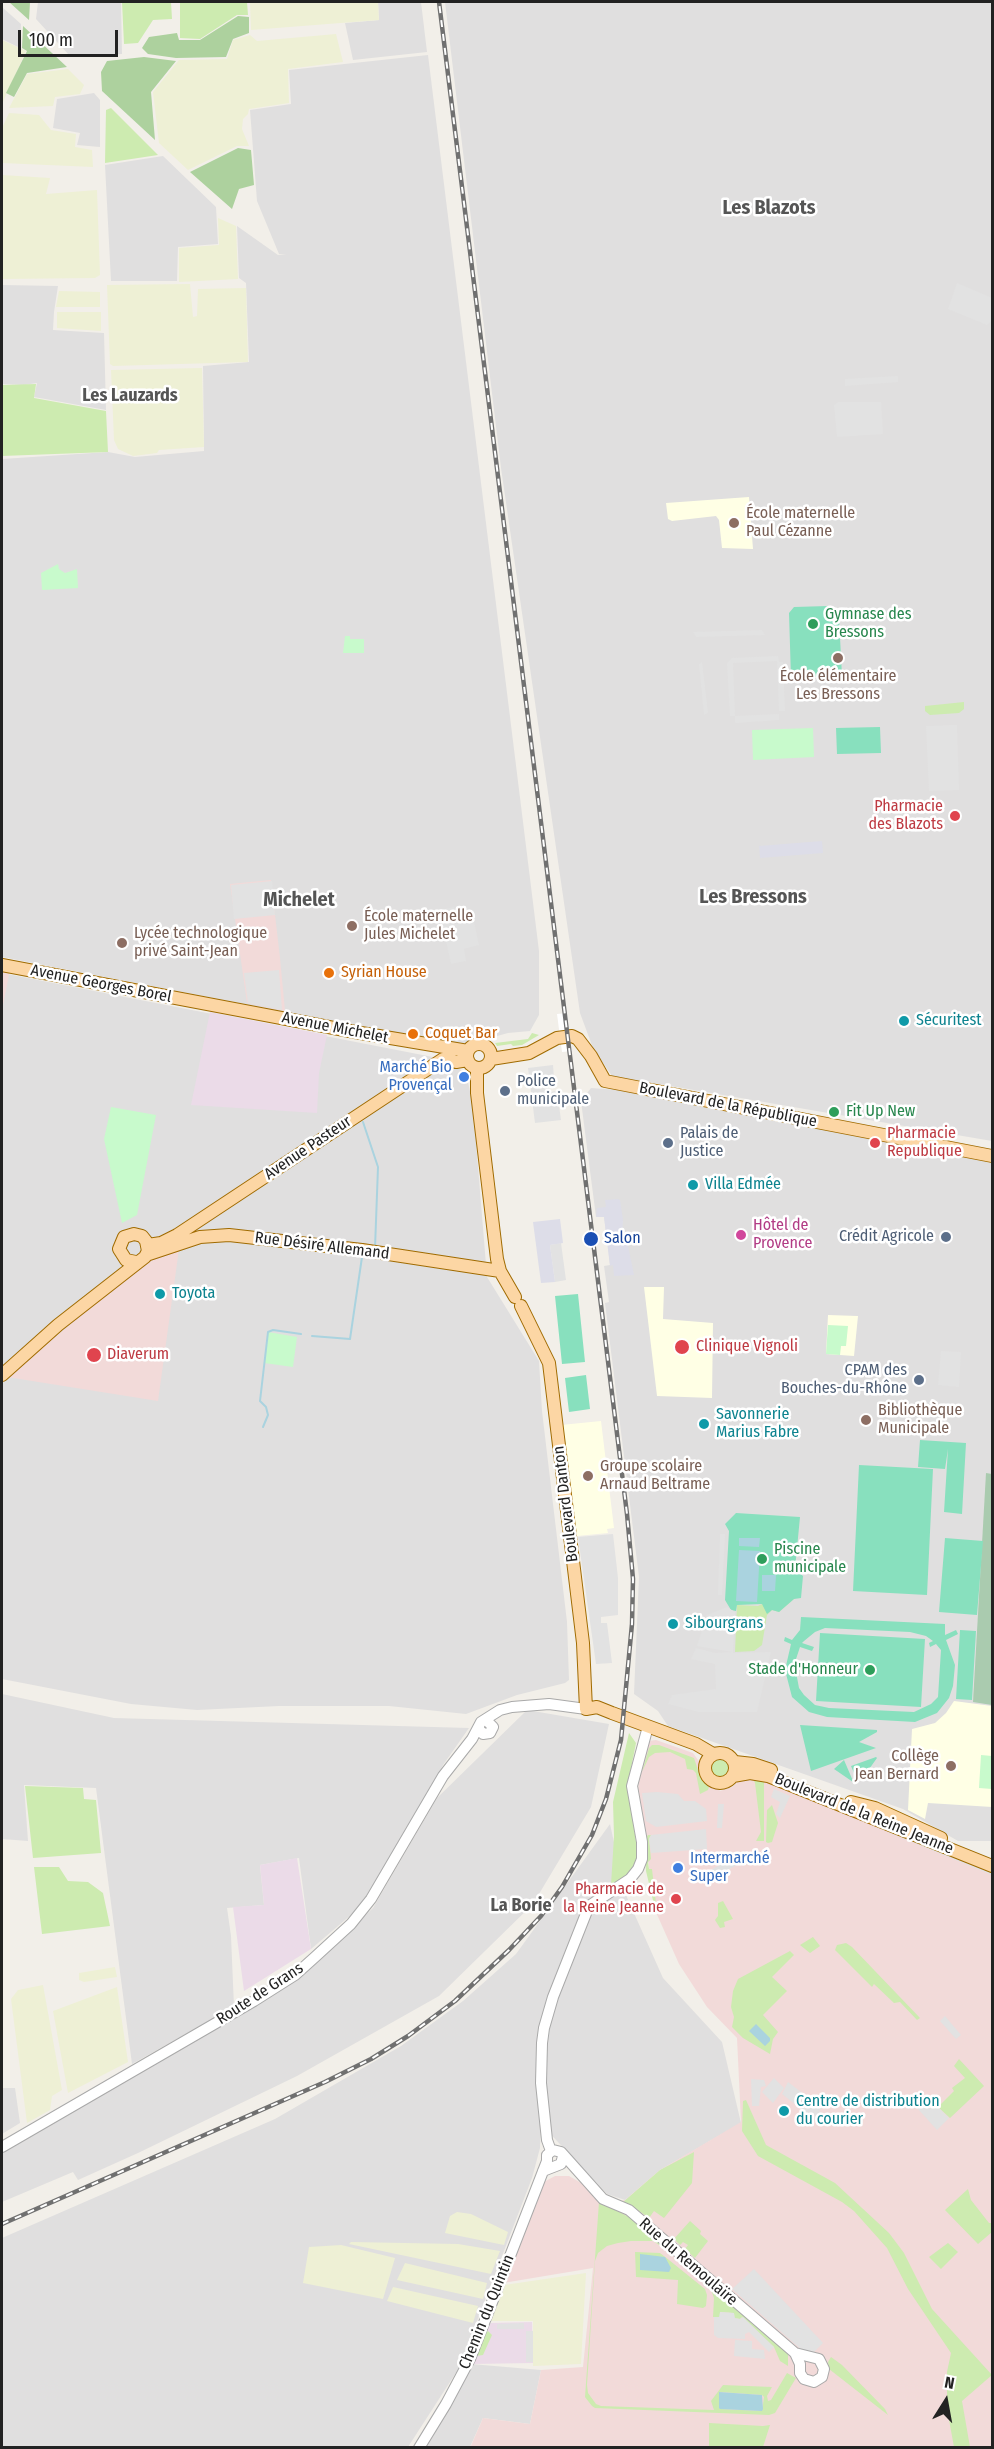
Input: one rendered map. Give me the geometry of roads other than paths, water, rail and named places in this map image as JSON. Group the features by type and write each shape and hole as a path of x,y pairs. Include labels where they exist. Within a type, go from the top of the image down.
{"main road":[{"name":"Avenue Georges Borel","path":"2,965 201,1003"},
{"name":"Avenue Michelet","path":"201,1003 468,1056"},
{"name":"Boulevard de la République","path":"490,1055 525,1048 564,1028 577,1030 587,1038 591,1056 605,1081 993,1156"},
{"path":"481,1045 490,1055 488,1064 480,1068 473,1066 468,1056 474,1046 481,1045"},
{"name":"Avenue Pasteur","path":"136,1259 443,1059 456,1062 468,1056"},
{"name":"Boulevard Danton","path":"480,1068 477,1072 477,1093 500,1271 549,1363 586,1683 586,1709"},
{"path":"194,1223 196,1234 200,1237"},
{"name":"Rue Désiré Allemand","path":"136,1259 200,1237 229,1235 362,1250 500,1271"},
{"path":"2,1375 136,1259"},
{"name":"Route de Grans","path":"586,1709 597,1707 647,1730"},
{"path":"647,1730 709,1758"},
{"path":"718,1752 728,1754 735,1762 733,1776 722,1783 711,1780 705,1770 709,1758 718,1752"},
{"name":"Boulevard de la Reine Jeanne","path":"735,1762 760,1766 835,1797 875,1808 993,1860"},
{"name":"Boulevard de la Reine Jeanne","path":"733,1776 750,1773 768,1776 993,1866"}],"street":[{"path":"568,1706 586,1683"},
{"name":"Route de Grans","path":"2,2147 295,1975 351,1924 371,1899 443,1776 497,1713 504,1708 529,1705 586,1709"},
{"path":"553,2160 547,2136 541,2083 544,2028 553,1997 590,1906 630,1879 642,1859 642,1842 633,1786 647,1730"},
{"name":"Rue du Remoulaïre","path":"553,2160 580,2175 603,2199 629,2210 804,2361"},
{"name":"Chemin du Quintin","path":"418,2448 446,2404 470,2359 553,2160"}],"water":[{"path":"739,1538 760,1538 759,1547 739,1546"},
{"path":"739,1550 760,1551 757,1602 736,1601"},
{"path":"762,1575 776,1575 775,1591 762,1591"},
{"path":"756,2024 770,2038 765,2046 749,2031"},
{"path":"640,2254 665,2257 671,2268 669,2272 640,2270"},
{"path":"719,2392 762,2395 763,2409 762,2411 720,2409"}],"waterway":[{"path":"363,1122 378,1167 375,1248"},
{"path":"312,1336 350,1339 362,1257"},
{"path":"263,1427 268,1415 266,1407 260,1401 268,1332 273,1330 301,1334"}],"railway":[{"path":"2,2224 325,2082 371,2059 408,2036 455,2001 541,1916 562,1887 592,1835 606,1799 621,1740 632,1624 633,1579 627,1514 439,2"}],"place":[{"name":"École maternelle Paul Cézanne","path":"734,523"},
{"name":"Gymnase des Bressons","path":"813,624"},
{"name":"École élémentaire Les Bressons","path":"838,658"},
{"name":"Pharmacie des Blazots","path":"955,816"},
{"name":"École maternelle Jules Michelet","path":"352,926"},
{"name":"Lycée technologique privé Saint-Jean","path":"122,943"},
{"name":"Syrian House","path":"329,973"},
{"name":"Sécuritest","path":"904,1021"},
{"name":"Coquet Bar","path":"413,1034"},
{"name":"Marché Bio Provençal","path":"464,1077"},
{"name":"Police municipale","path":"505,1091"},
{"name":"Fit Up New","path":"834,1112"},
{"name":"Palais de Justice","path":"668,1143"},
{"name":"Pharmacie Republique","path":"875,1143"},
{"name":"Villa Edmée","path":"693,1185"},
{"name":"Hôtel de Provence","path":"741,1235"},
{"name":"Crédit Agricole","path":"946,1237"},
{"name":"Salon","path":"591,1239"},
{"name":"Toyota","path":"160,1294"},
{"name":"Clinique Vignoli","path":"682,1347"},
{"name":"Diaverum","path":"94,1355"},
{"name":"CPAM des Bouches-du-Rhône","path":"919,1380"},
{"name":"Bibliothèque Municipale","path":"866,1420"},
{"name":"Savonnerie Marius Fabre","path":"704,1424"},
{"name":"Groupe scolaire Arnaud Beltrame","path":"588,1476"},
{"name":"Piscine municipale","path":"762,1559"},
{"name":"Sibourgrans","path":"673,1624"},
{"name":"Stade d'Honneur","path":"870,1670"},
{"name":"Collège Jean Bernard","path":"951,1766"},
{"name":"Intermarché Super","path":"678,1868"},
{"name":"Pharmacie de la Reine Jeanne","path":"676,1899"},
{"name":"Centre de distribution du courier","path":"784,2111"}],"district":[{"name":"Les Blazots","path":"769,208"},
{"name":"Les Lauzards","path":"130,396"},
{"name":"Les Bressons","path":"753,897"},
{"name":"Michelet","path":"299,900"},
{"name":"La Borie","path":"521,1906"}]}
